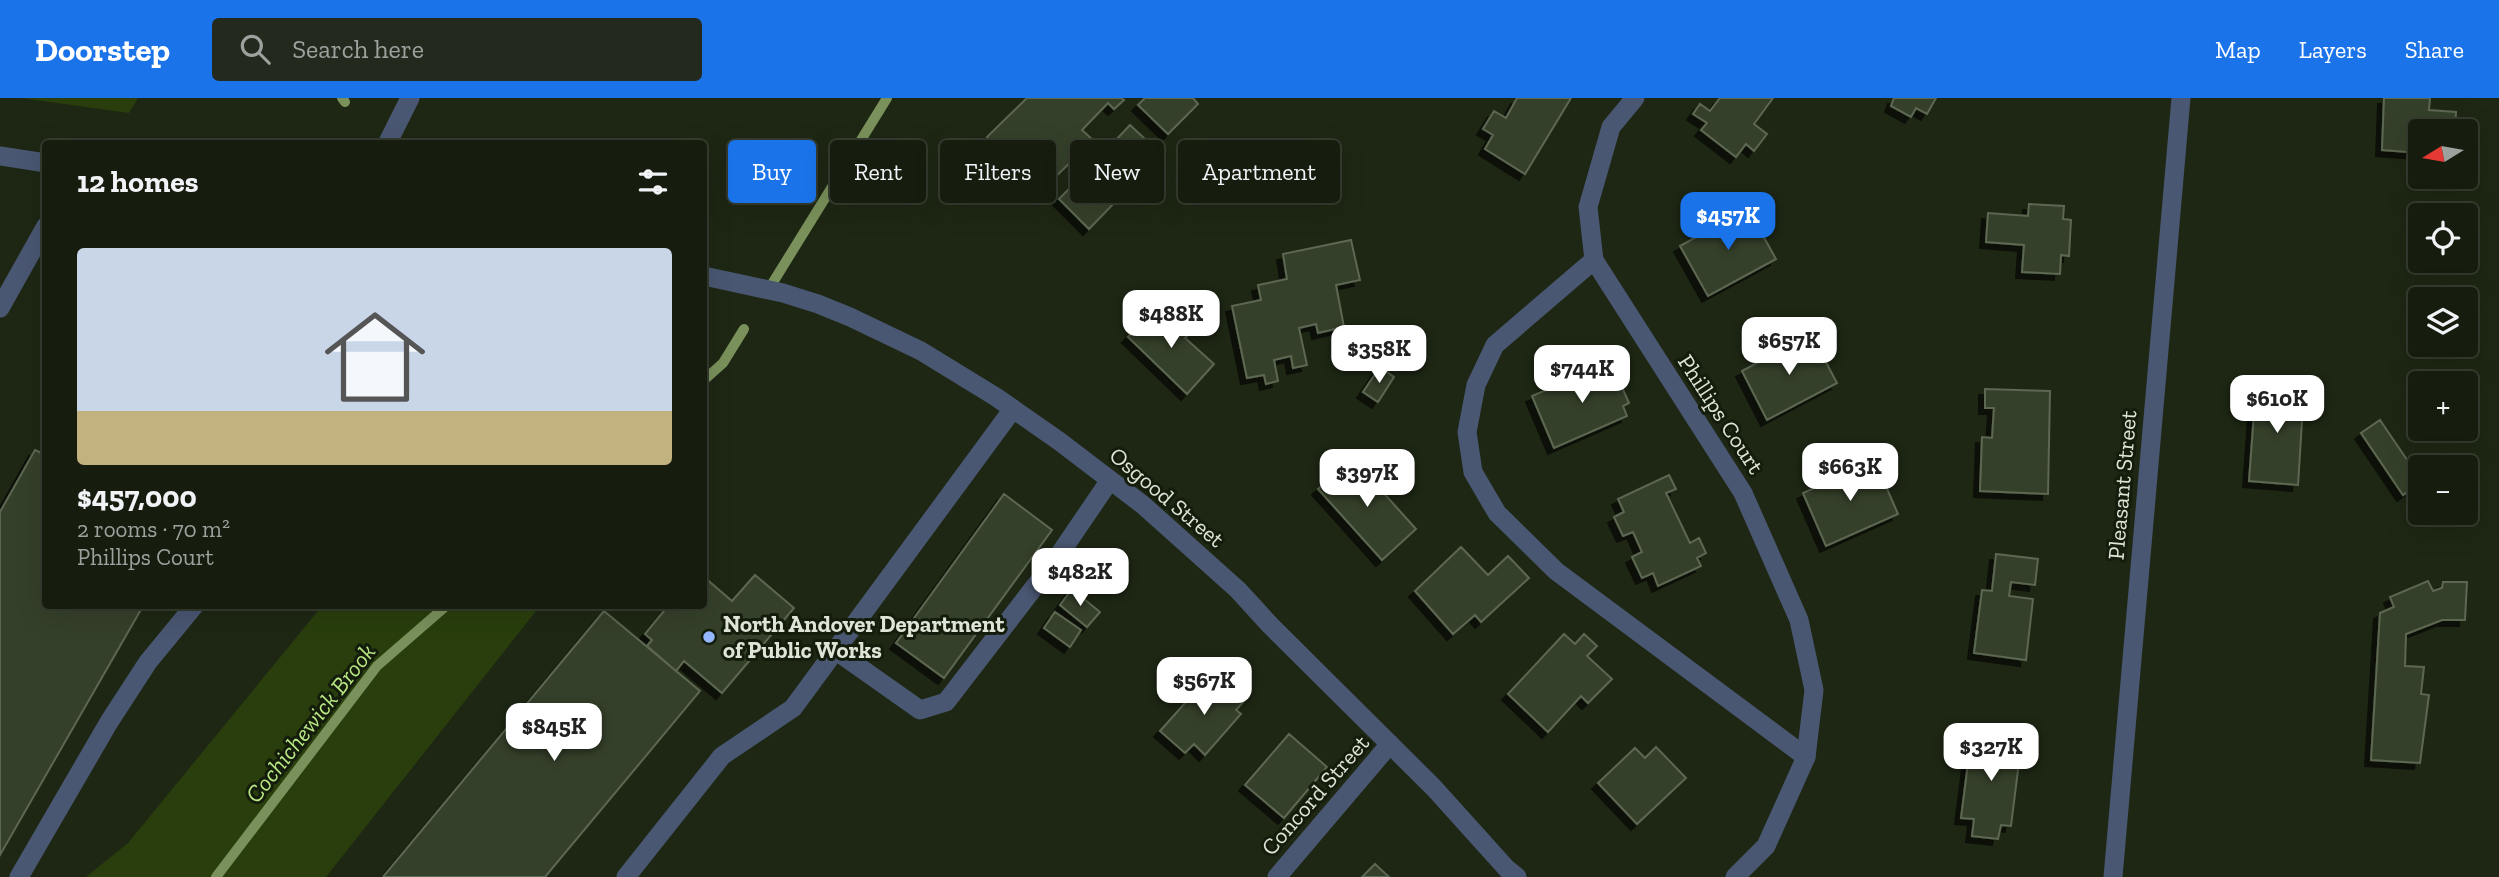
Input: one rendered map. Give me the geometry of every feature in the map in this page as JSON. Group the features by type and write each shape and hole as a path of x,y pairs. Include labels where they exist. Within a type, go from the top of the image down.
{"street":[{"path":"389,140 411,98"},
{"name":"Phillips Court","path":"1635,98 1611,127 1588,207 1594,260 1743,493 1799,620 1814,690 1806,757 1766,846 1735,877"},
{"name":"Pleasant Street","path":"2113,877 2180,98"},
{"path":"0,156 42,162"},
{"path":"0,308 42,233"},
{"path":"1594,260 1495,345 1476,385 1467,432 1473,472 1497,513 1556,571 1806,757"},
{"name":"Osgood Street","path":"707,277 783,293 829,308 912,347 1013,409 1110,480 1143,505 1238,590 1269,625 1434,788 1517,877"},
{"path":"626,877 722,756 793,708 1013,409"},
{"path":"835,650 920,710 946,702 1059,555 1110,480"},
{"path":"19,877 109,722 148,662 192,609"},
{"name":"Concord Street","path":"1277,877 1390,744"}],"green space":[{"path":"21,98 138,98 129,113"},
{"path":"320,609 538,609 326,877 86,877 128,843"}],"building":[{"path":"1027,98 1124,100 1114,109 1108,103 1082,130 1093,140 1070,140 1070,163 1056,176 1056,140 990,140 987,137"},
{"path":"1145,98 1193,98 1198,104 1168,134 1138,105"},
{"path":"1517,98 1571,98 1525,174 1485,149 1493,135 1483,129 1494,111 1506,118"},
{"path":"1720,98 1773,98 1754,124 1767,134 1754,151 1746,144 1736,157 1701,130 1707,123 1693,114 1700,104 1710,111"},
{"path":"1894,98 1936,98 1927,114 1916,108 1911,117 1891,106"},
{"path":"2384,98 2430,98 2429,110 2456,112 2456,119 2408,119 2408,152 2382,150"},
{"path":"1130,125 1146,140 1116,140"},
{"path":"1070,188 1070,203 1114,203 1089,229 1059,199"},
{"path":"2029,204 2064,206 2063,219 2071,220 2069,256 2061,255 2060,274 2022,272 2024,245 1986,242 1988,213 2028,216"},
{"path":"1748,209 1776,259 1708,296 1680,246"},
{"path":"1351,240 1360,280 1336,285 1344,327 1318,333 1316,324 1299,328 1307,365 1293,368 1291,356 1274,360 1278,381 1266,384 1264,375 1247,378 1232,306 1261,300 1258,285 1287,279 1283,254"},
{"path":"1156,306 1189,334 1185,338 1214,364 1187,394 1128,337"},
{"path":"1811,334 1837,383 1767,420 1742,371"},
{"path":"1611,362 1629,403 1623,406 1627,416 1554,448 1532,396"},
{"path":"1380,367 1394,377 1378,402 1363,392"},
{"path":"2256,386 2304,389 2298,485 2249,481"},
{"path":"1985,389 2050,391 2048,494 1980,491 1982,437 1992,438 1994,408 1985,408"},
{"path":"2380,420 2408,461 2408,491 2403,495 2361,433"},
{"path":"35,450 42,453 42,609 141,609 0,855 0,512"},
{"path":"1352,458 1416,529 1382,560 1318,489"},
{"path":"1875,461 1898,514 1826,546 1803,493"},
{"path":"1669,475 1676,489 1666,493 1690,543 1699,538 1706,553 1697,558 1701,566 1658,586 1653,573 1642,578 1632,557 1642,552 1633,532 1623,536 1614,517 1624,512 1618,499"},
{"path":"1004,494 1052,530 944,678 896,643"},
{"path":"1461,547 1488,575 1508,556 1529,578 1481,622 1475,615 1453,634 1415,591"},
{"path":"1996,554 2038,559 2035,585 2011,582 2009,596 2033,599 2026,660 1974,653 1982,590 1992,591"},
{"name":"North Andover Department of Public Works","path":"755,575 794,608 722,693 684,661 676,671 647,646 652,640 645,634 666,609 707,609 707,580 732,601"},
{"path":"2428,581 2433,591 2442,588 2443,582 2467,582 2465,620 2442,620 2406,634 2405,666 2424,667 2421,694 2429,695 2420,763 2371,760 2380,613 2394,607 2390,597"},
{"path":"1072,589 1100,612 1087,627 1060,605"},
{"path":"604,611 700,691 545,877 383,877"},
{"path":"1055,612 1081,630 1070,647 1044,628"},
{"path":"1564,634 1575,644 1584,634 1597,646 1587,656 1612,679 1588,703 1581,696 1548,732 1508,694"},
{"path":"1212,673 1244,701 1236,710 1241,714 1205,755 1194,744 1185,753 1160,731"},
{"path":"1972,732 2022,738 2011,826 2001,825 1998,839 1972,836 1974,819 1961,818"},
{"path":"1289,734 1327,767 1284,818 1245,785"},
{"path":"1656,747 1686,778 1637,824 1598,783 1635,748 1645,758"},
{"path":"1375,864 1389,877 1362,877"}],"waterway":[{"path":"342,98 345,102"},
{"name":"Cochichewick Brook","path":"767,292 887,98"},
{"name":"Cochichewick Brook","path":"707,377 723,363 744,329"},
{"name":"Cochichewick Brook","path":"216,877 377,666 443,609"}],"place":[{"name":"North Andover Department of Public Works","path":"709,637"}]}
